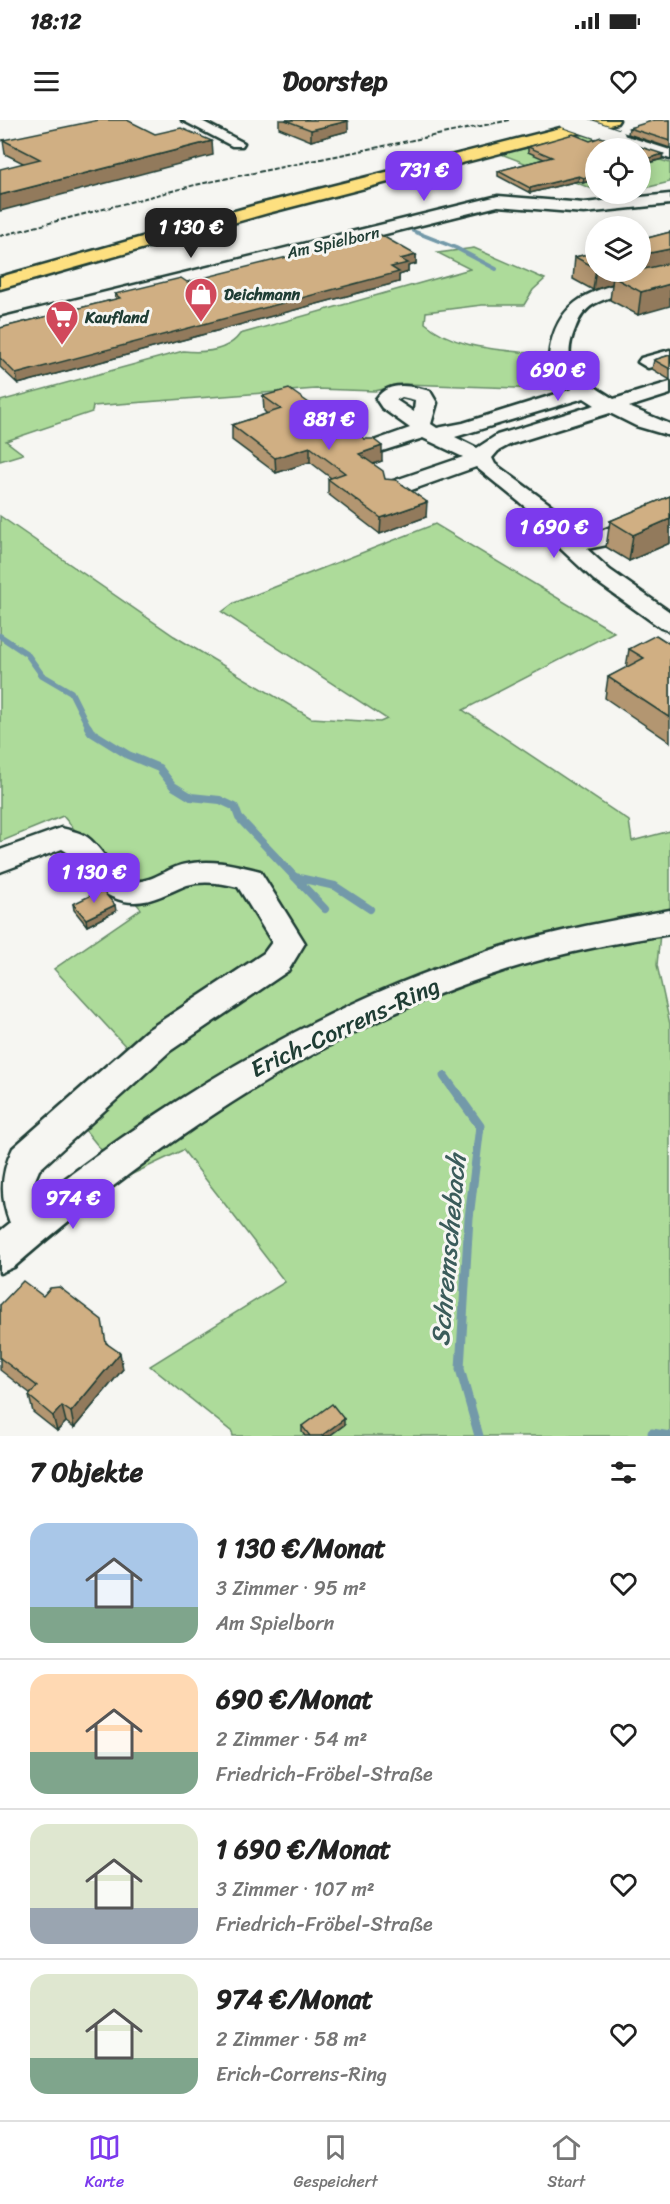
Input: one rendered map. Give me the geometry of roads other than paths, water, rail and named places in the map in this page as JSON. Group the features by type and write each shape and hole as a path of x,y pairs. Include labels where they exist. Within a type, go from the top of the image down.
{"main road":[{"path":"0,273 250,204 583,120"},
{"path":"0,283 262,209 614,129"}],"street":[{"path":"189,120 237,143"},
{"path":"566,120 614,129 670,155"},
{"path":"463,197 498,201"},
{"name":"Am Spielborn","path":"0,324 498,201 584,208 616,207 670,199"},
{"path":"670,277 604,295 579,307 557,349 558,360 565,371 588,390 639,422 670,430"},
{"path":"648,362 670,356"},
{"path":"395,488 481,458 484,451 493,445 609,405 670,388"},
{"path":"372,448 427,430 467,429 588,390"},
{"path":"427,430 481,458 493,474 547,513 568,544 615,586 666,617"},
{"path":"568,544 599,540 670,509"},
{"path":"0,861 61,838 77,844 116,886 133,892 149,890 181,876 210,871 230,873 249,879 289,943 276,962 158,1041 26,1159 15,1182 14,1199 34,1225"},
{"name":"Erich-Correns-Ring","path":"0,1255 34,1225 160,1130 242,1077 316,1036 433,984 513,955 594,935 670,922"}],"waterway":[{"path":"413,231 456,248 496,269"},
{"name":"Schremschebach","path":"0,636 27,654 42,675 71,692 89,728"},
{"name":"Schremschebach","path":"88,727 91,732 128,755 159,768 173,786 191,797 220,800 235,807 239,818 325,909"},
{"path":"295,877 335,886 370,909"},
{"name":"Schremschebach","path":"444,1076 480,1126 469,1218 460,1369 479,1436"},
{"path":"652,1433 670,1436"}],"railway":[{"path":"0,236 195,185 510,120"}],"place":[{"name":"Deichmann","path":"201,323"},
{"name":"Kaufland","path":"62,346"}]}
